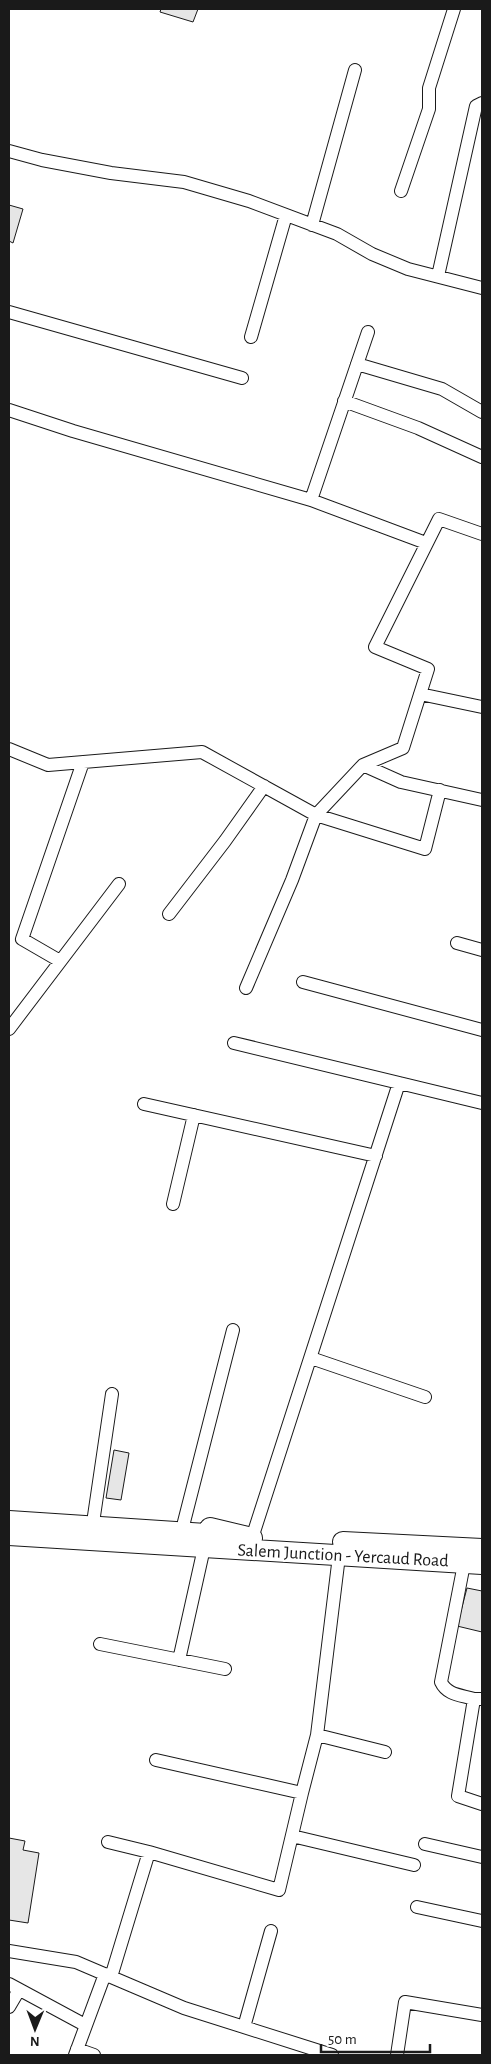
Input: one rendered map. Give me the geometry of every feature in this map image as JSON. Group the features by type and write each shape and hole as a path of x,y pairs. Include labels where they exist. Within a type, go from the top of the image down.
{"main road":[{"path":"9,1511 184,1522 252,1538"},
{"path":"9,1521 146,1537 204,1548"},
{"path":"9,1535 252,1538 482,1549"},
{"path":"9,1544 146,1554 204,1548"},
{"name":"Salem Junction - Yercaud Road","path":"204,1548 473,1564"}],"street":[{"path":"401,192 429,109 429,88 454,9"},
{"path":"312,225 355,70"},
{"path":"438,276 476,106 482,104"},
{"path":"9,151 42,160 111,173 184,182 249,201 337,234 372,254 408,269 482,288"},
{"path":"251,337 286,215"},
{"path":"9,312 242,378"},
{"path":"311,500 368,332"},
{"path":"357,364 442,389 482,412"},
{"path":"344,402 418,428 482,457"},
{"path":"9,410 74,432 311,500 426,543"},
{"path":"246,988 292,880 316,815 363,765 403,748 428,669 375,647 426,543 439,519 482,534"},
{"path":"420,694 482,707"},
{"path":"9,749 48,765 202,752 316,815 425,849 440,790"},
{"path":"60,961 22,939 83,762"},
{"path":"363,765 401,782 482,800"},
{"path":"169,914 226,841 264,786"},
{"path":"11,1023 119,884"},
{"path":"457,943 482,950"},
{"path":"303,982 482,1030"},
{"path":"234,1043 482,1103"},
{"path":"252,1538 399,1083"},
{"path":"144,1104 376,1156"},
{"path":"173,1204 194,1116"},
{"path":"184,1522 233,1330"},
{"path":"311,1358 425,1397"},
{"path":"94,1516 112,1394"},
{"path":"179,1660 204,1548"},
{"path":"108,1842 279,1890 316,1735 339,1556"},
{"path":"473,1564 441,1682 444,1689 451,1693 478,1699 458,1796 482,1804"},
{"path":"100,1644 225,1669"},
{"path":"316,1735 385,1752"},
{"path":"156,1760 302,1793"},
{"path":"292,1836 414,1865"},
{"path":"425,1844 482,1858"},
{"path":"94,2055 76,2052 85,2025 108,1976 149,1852"},
{"path":"417,1907 482,1921"},
{"path":"244,2028 271,1931"},
{"path":"9,1951 76,1962 184,2008 332,2055"},
{"path":"9,2007 14,1987 85,2025"},
{"path":"397,2055 405,2002 482,2015"}],"building":[{"path":"161,9 198,9 193,22 160,12"},
{"path":"9,205 23,209 13,243 9,241"},
{"path":"114,1450 129,1453 121,1500 106,1498"},
{"path":"467,1588 482,1591 482,1632 457,1626"},
{"path":"9,1838 25,1841 23,1850 39,1853 28,1923 9,1920"}]}
